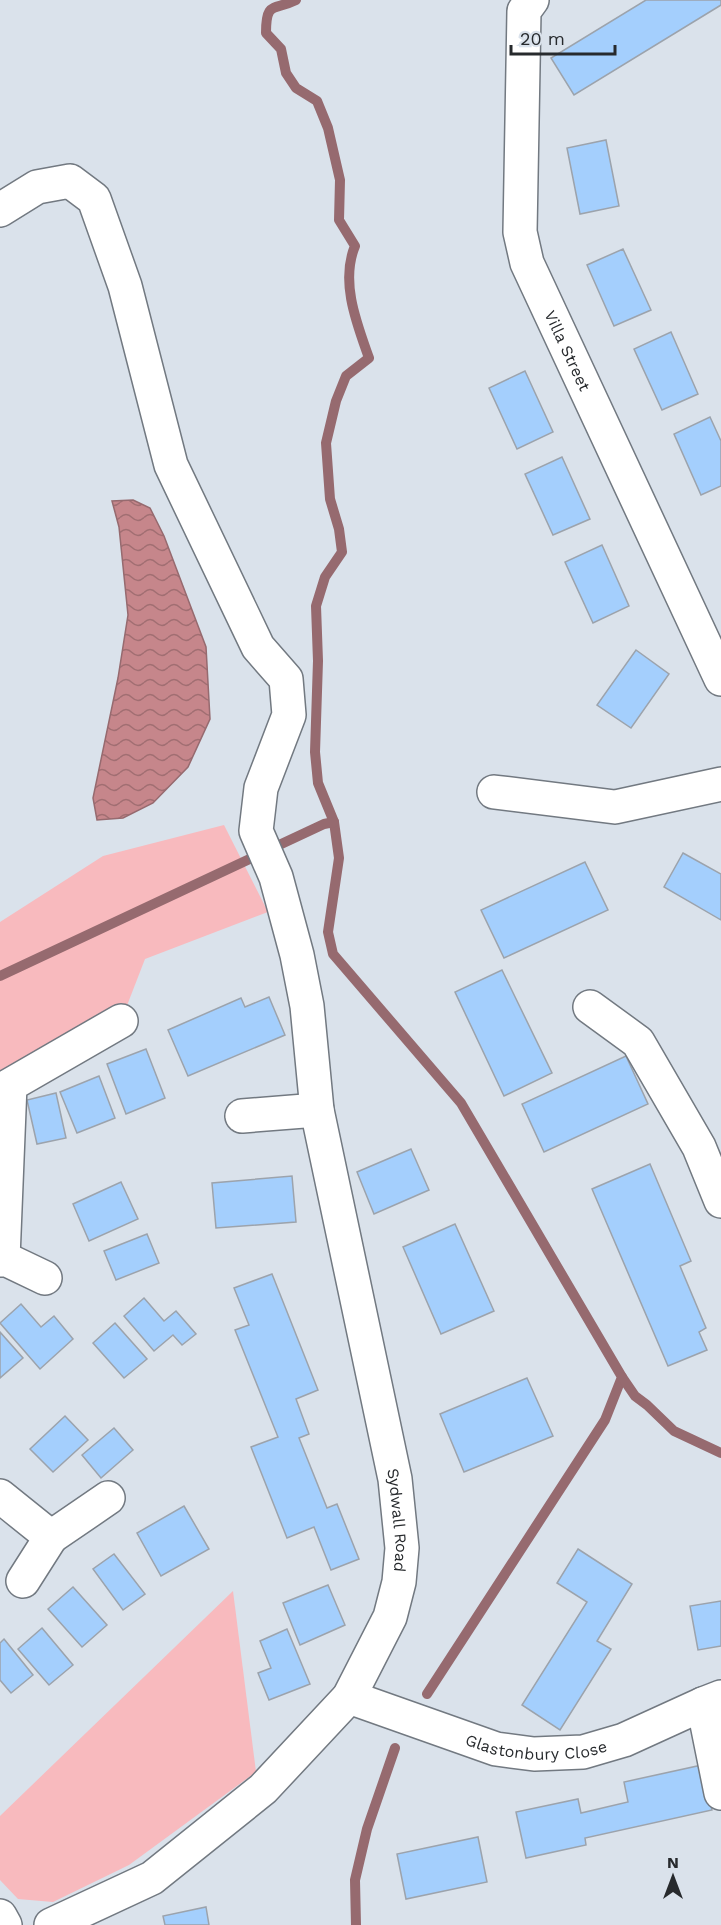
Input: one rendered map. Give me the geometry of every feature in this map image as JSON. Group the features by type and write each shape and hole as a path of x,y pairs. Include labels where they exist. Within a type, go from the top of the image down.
{"street":[{"name":"Villa Street","path":"532,0 524,11 520,232 527,263 721,679"},
{"name":"Sydwall Road","path":"0,210 37,187 70,181 94,199 125,286 171,465 258,647 286,679 289,715 261,788 256,831 274,874 297,955 307,1006 317,1110 395,1479 402,1548 399,1582 390,1617 349,1697 263,1789 152,1878 51,1925"},
{"path":"494,792 615,807 721,784"},
{"path":"590,1008 638,1042 699,1147 721,1201"},
{"path":"45,1278 1,1259 10,1085 121,1021"},
{"path":"242,1116 317,1110"},
{"path":"0,1497 51,1537"},
{"path":"23,1581 51,1537 108,1498"},
{"name":"Glastonbury Close","path":"349,1697 496,1749 534,1754 583,1752 624,1740 712,1701"},
{"path":"712,1701 721,1793"},
{"path":"0,1916 5,1925"}],"shaded area":[{"path":"224,825 268,912 145,959 121,1021 0,1078 0,922 103,856"},
{"path":"233,1591 256,1772 129,1865 53,1902 18,1899 0,1880 0,1816"}],"water":[{"path":"133,500 150,508 164,536 206,647 210,719 188,767 153,803 123,818 97,820 93,798 118,678 128,615 119,527 112,501"}],"building":[{"path":"646,0 721,0 721,5 574,95 551,58"},
{"path":"606,140 619,206 580,214 567,148"},
{"path":"623,249 651,310 614,326 587,265"},
{"path":"671,332 698,394 662,410 634,349"},
{"path":"525,371 553,432 517,449 489,388"},
{"path":"710,417 721,441 721,486 701,495 674,434"},
{"path":"562,457 590,519 553,535 525,474"},
{"path":"602,545 629,606 593,623 565,562"},
{"path":"636,650 669,674 631,728 597,705"},
{"path":"683,853 721,874 721,920 664,887"},
{"path":"585,862 608,910 504,958 481,910"},
{"path":"502,970 552,1073 504,1096 455,992"},
{"path":"269,997 285,1035 188,1076 168,1030 241,998 245,1007"},
{"path":"146,1049 165,1098 126,1114 107,1064"},
{"path":"626,1056 648,1104 544,1152 522,1104"},
{"path":"99,1076 115,1118 77,1133 60,1092"},
{"path":"56,1093 66,1138 37,1144 27,1100"},
{"path":"411,1149 429,1190 374,1214 357,1172"},
{"path":"650,1164 691,1261 680,1266 706,1328 699,1332 707,1350 668,1366 592,1189"},
{"path":"292,1176 296,1222 216,1228 212,1183"},
{"path":"121,1182 138,1219 89,1241 73,1204"},
{"path":"455,1224 494,1311 441,1334 403,1247"},
{"path":"147,1234 159,1263 116,1280 104,1251"},
{"path":"272,1274 318,1390 296,1399 309,1434 299,1438 327,1508 337,1504 359,1559 331,1570 314,1527 287,1538 251,1447 278,1437 235,1330 249,1325 234,1288"},
{"path":"144,1298 164,1321 176,1311 196,1334 182,1345 173,1335 154,1351 124,1316"},
{"path":"21,1304 41,1327 54,1316 73,1339 40,1369 0,1323"},
{"path":"115,1323 147,1359 124,1378 93,1343"},
{"path":"0,1332 23,1358 0,1378"},
{"path":"527,1378 553,1436 464,1472 440,1414"},
{"path":"65,1416 88,1440 53,1472 30,1449"},
{"path":"114,1428 133,1450 101,1478 82,1455"},
{"path":"184,1506 209,1549 161,1576 137,1533"},
{"path":"578,1549 632,1584 597,1641 611,1649 560,1730 522,1705 587,1602 557,1583"},
{"path":"114,1554 145,1594 123,1610 93,1569"},
{"path":"328,1585 345,1625 300,1645 283,1603"},
{"path":"73,1587 107,1625 82,1647 48,1609"},
{"path":"721,1601 721,1646 698,1650 690,1606"},
{"path":"42,1628 73,1665 49,1685 18,1649"},
{"path":"287,1629 310,1684 269,1700 258,1673 271,1668 260,1641"},
{"path":"4,1639 33,1675 11,1693 0,1680 0,1643"},
{"path":"702,1765 712,1810 585,1838 586,1845 526,1858 516,1812 578,1799 581,1813 628,1802 624,1782"},
{"path":"478,1837 487,1882 406,1899 397,1854"},
{"path":"206,1907 209,1925 165,1925 163,1916"}],"waterway":[{"path":"296,0 270,11 266,33 281,49 286,73 296,88 317,101 328,128 340,180 339,220 355,246 349,274 352,303 369,358 346,376 336,401 326,443 330,499 339,529 342,552 325,577 316,606 318,661 315,752 318,783 334,822 339,858 328,932 333,954 461,1103 622,1377 605,1420 427,1694"},
{"path":"0,976 324,824 334,822"},
{"path":"622,1377 635,1396 674,1431 721,1453"},
{"path":"356,1925 355,1880 367,1829 395,1748"}]}
